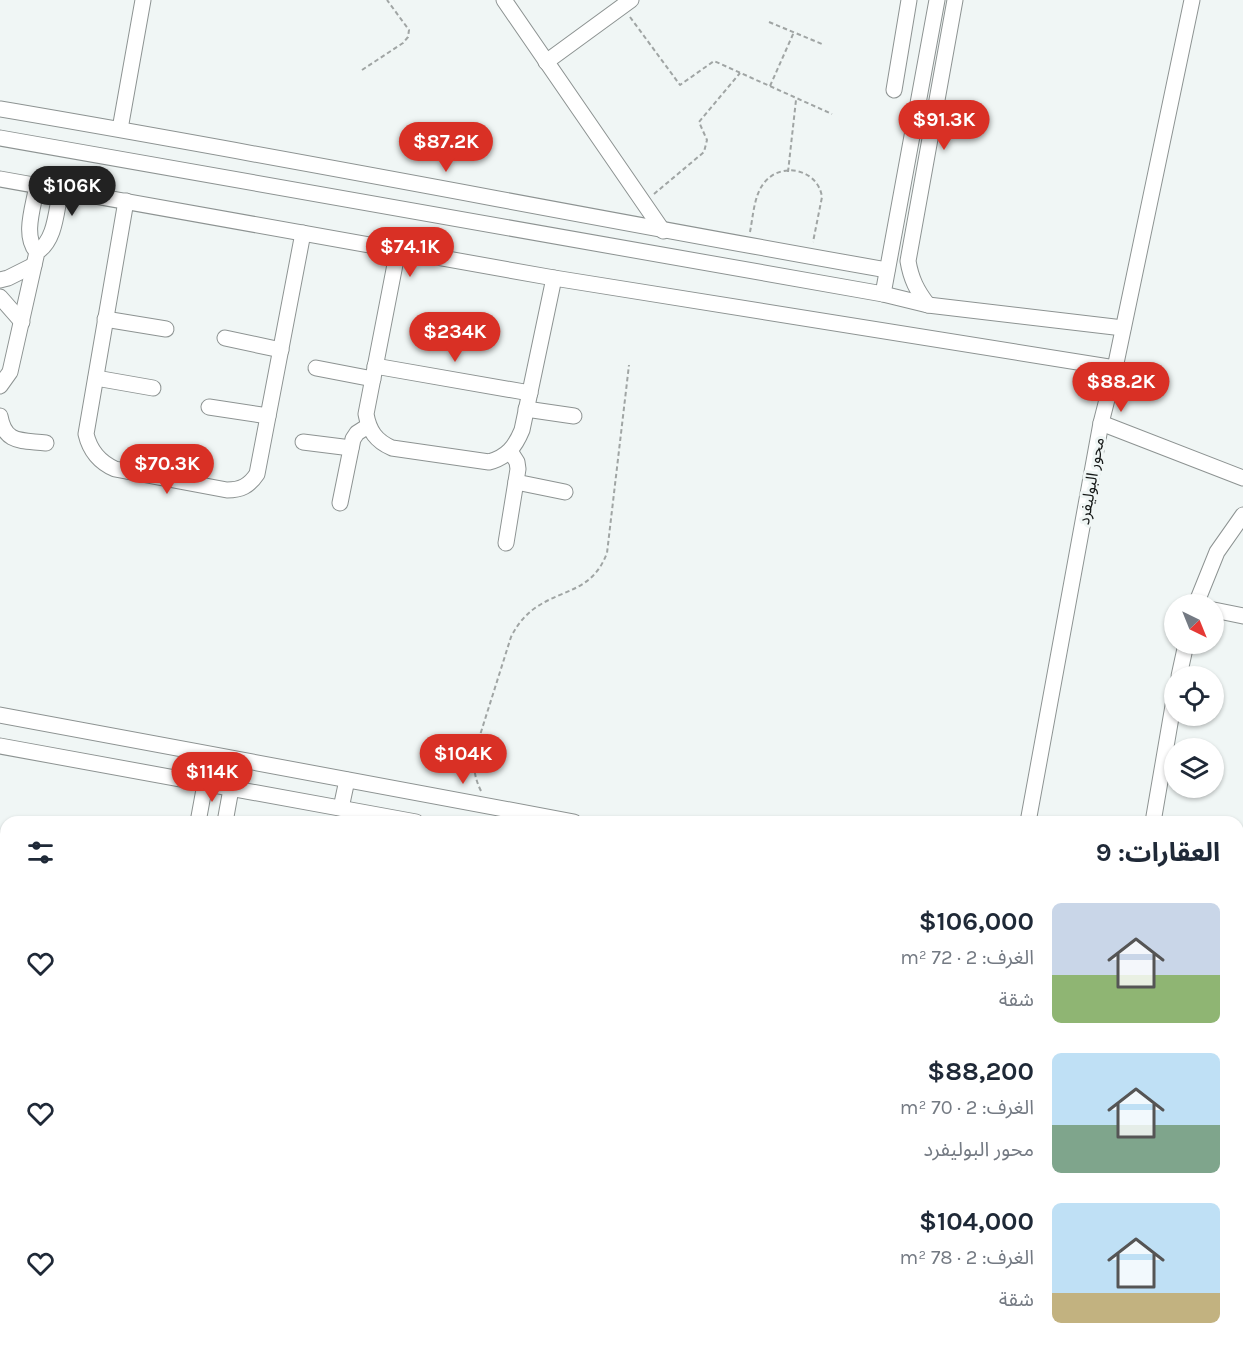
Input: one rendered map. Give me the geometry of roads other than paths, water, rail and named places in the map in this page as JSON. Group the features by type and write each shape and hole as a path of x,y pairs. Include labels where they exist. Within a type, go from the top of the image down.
{"street":[{"path":"120,129 143,0"},
{"path":"504,0 663,231"},
{"path":"894,90 909,0"},
{"path":"883,294 937,0"},
{"path":"928,305 918,292 911,277 908,261 955,0"},
{"name":"محور البوليفرد","path":"1029,816 1101,423 1115,368 1192,0"},
{"path":"546,62 627,3"},
{"path":"905,20 932,24"},
{"path":"0,109 887,270"},
{"path":"0,138 883,294 928,305 1123,328"},
{"path":"0,179 554,278 1115,368"},
{"path":"0,386 10,372 35,259 29,235 38,185"},
{"path":"0,280 14,275 35,259 50,238 61,189"},
{"path":"126,201 86,434 91,449 101,461 115,469 227,490 244,487 257,474 303,232"},
{"path":"398,249 366,414 368,426 374,435 381,443 392,448 489,462 501,459 510,451 522,430 554,278"},
{"path":"0,297 22,322"},
{"path":"105,319 166,329"},
{"path":"225,338 281,350"},
{"path":"316,368 530,393"},
{"path":"96,378 153,388"},
{"path":"209,408 268,416"},
{"path":"526,409 574,417"},
{"path":"0,416 4,432 10,437 46,443"},
{"path":"1101,423 1243,478"},
{"path":"340,503 351,448 357,433 368,426"},
{"path":"303,442 351,448"},
{"path":"506,543 517,462 510,451"},
{"path":"516,482 565,492"},
{"path":"1200,594 1217,552 1243,515"},
{"path":"1224,612 1243,615"},
{"path":"0,716 542,816"},
{"path":"1154,816 1170,726"},
{"path":"0,746 384,816"},
{"path":"341,808 347,780"},
{"path":"199,816 205,784"},
{"path":"226,816 231,789"}]}
